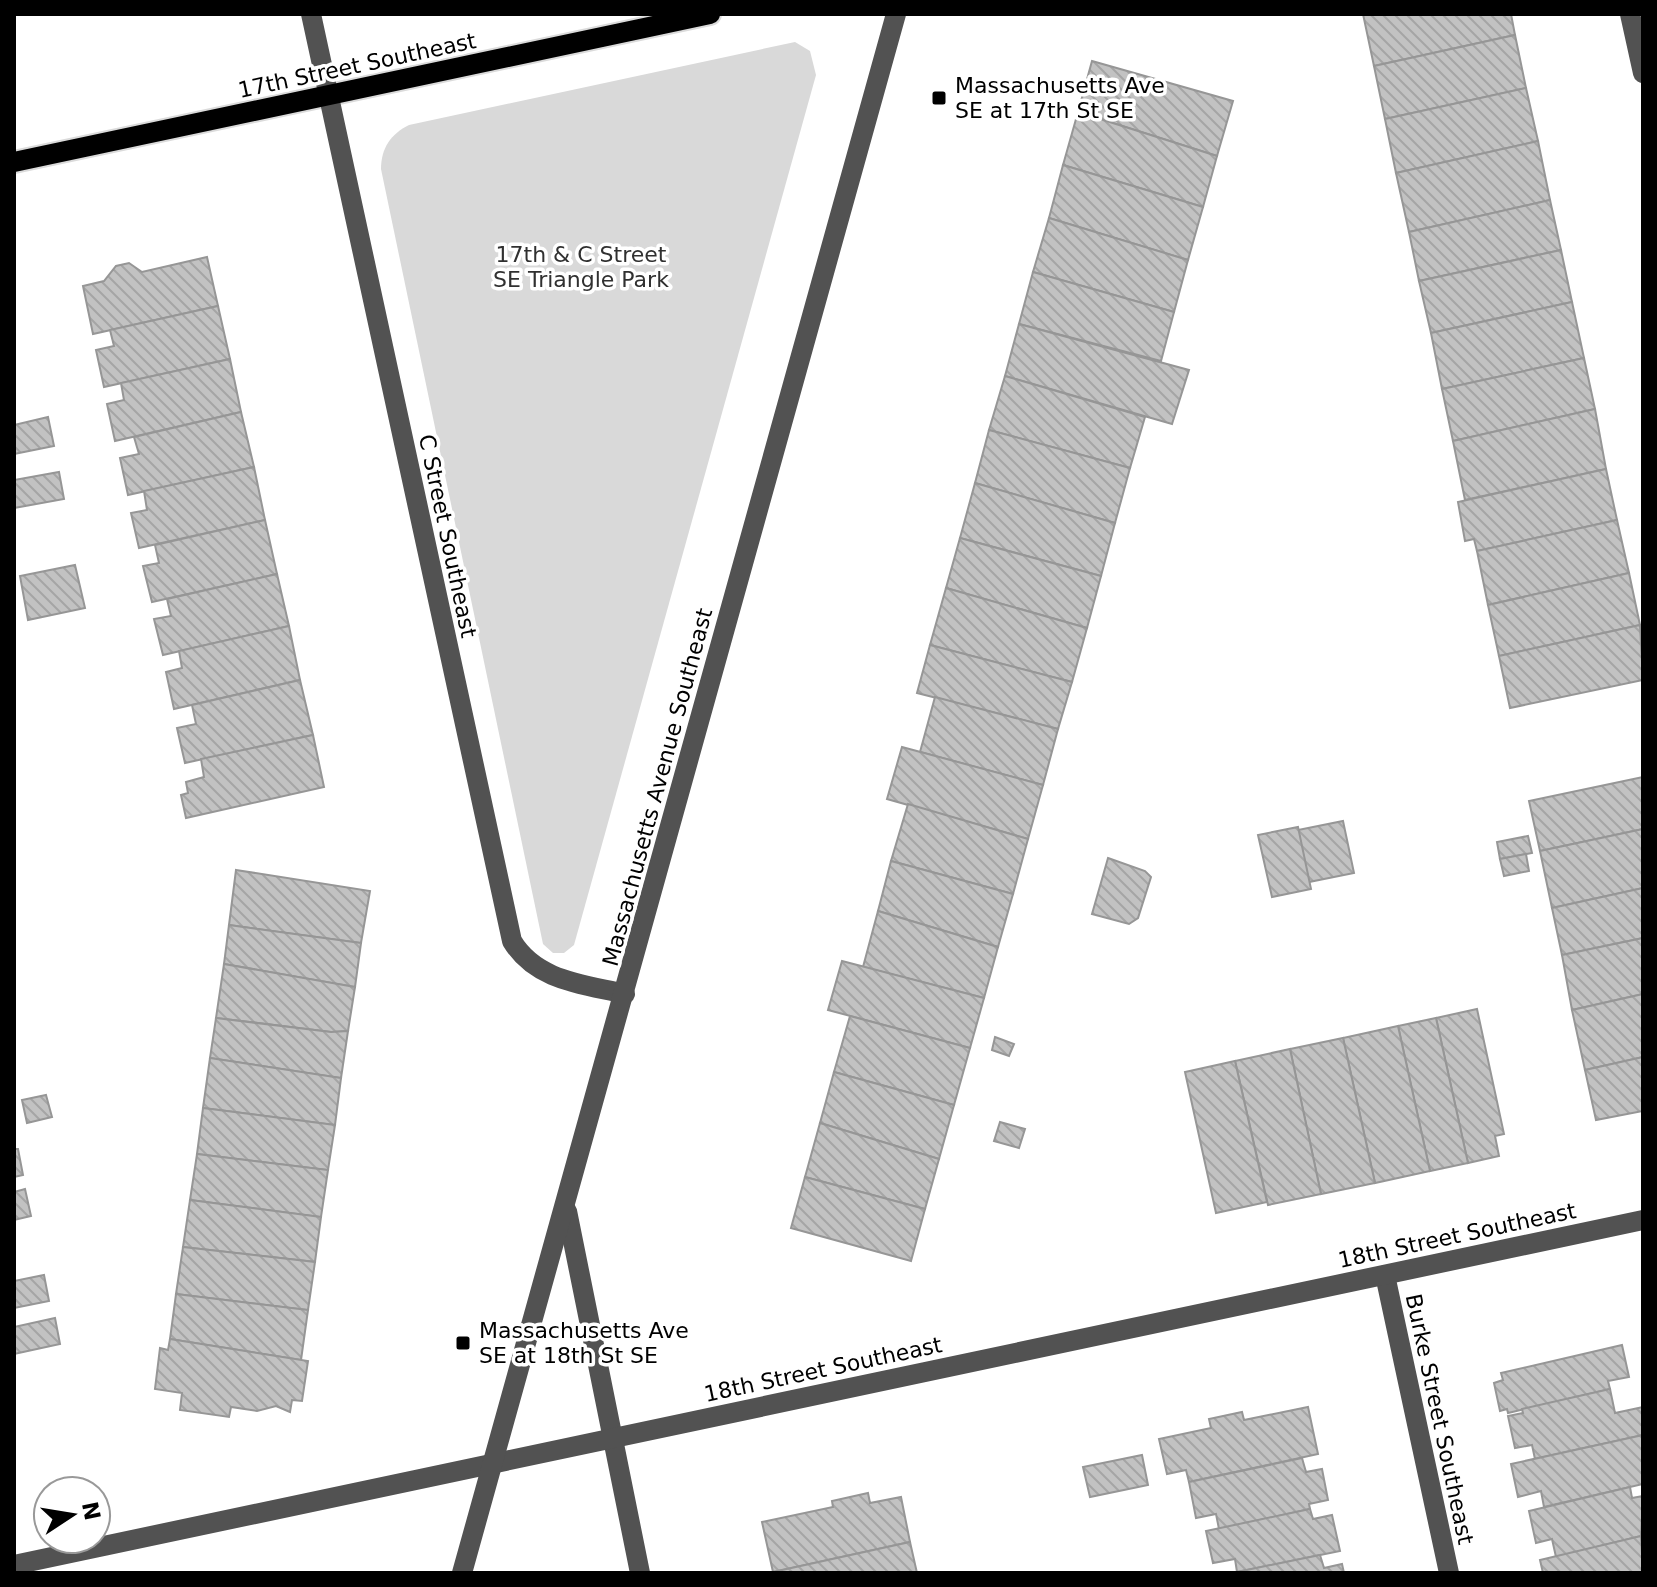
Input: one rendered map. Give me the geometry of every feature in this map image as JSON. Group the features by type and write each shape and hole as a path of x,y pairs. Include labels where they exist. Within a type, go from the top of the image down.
{"main road":[{"name":"17th Street Southeast","path":"14,162 710,14"}],"street":[{"name":"C Street Southeast","path":"311,14 512,941 521,956 550,976 625,994"},
{"name":"Massachusetts Avenue Southeast","path":"462,1573 896,14"},
{"path":"1630,14 1643,73"},
{"path":"566,1207 640,1573"},
{"name":"18th Street Southeast","path":"14,1565 1643,1220"},
{"name":"Burke Street Southeast","path":"1385,1275 1449,1573"}],"green space":[{"name":"17th & C Street SE Triangle Park","path":"795,42 810,51 816,75 574,945 564,953 553,953 543,944 381,169 383,155 392,137 409,125"}],"building":[{"path":"1363,14 1511,14 1515,35 1374,66"},
{"path":"1515,35 1526,88 1385,119 1374,66"},
{"path":"1092,61 1233,101 1217,156 1078,112"},
{"path":"1526,88 1538,141 1396,173 1385,119"},
{"path":"1078,112 1217,156 1203,207 1063,165"},
{"path":"1538,141 1550,200 1409,232 1396,173"},
{"path":"1063,165 1203,207 1188,260 1049,218"},
{"path":"1550,200 1561,250 1419,281 1409,232"},
{"path":"1049,218 1188,260 1174,312 1033,272"},
{"path":"1561,250 1572,302 1431,333 1419,281"},
{"path":"207,257 218,306 93,334 83,286 104,281 116,266 129,263 142,272"},
{"path":"1033,272 1174,312 1161,361 1019,324"},
{"path":"1572,302 1584,358 1442,389 1431,333"},
{"path":"218,306 230,359 104,387 96,350 114,346 110,330"},
{"path":"1019,324 1189,370 1172,424 1005,376"},
{"path":"1584,358 1595,409 1453,441 1442,389"},
{"path":"230,359 241,412 115,441 107,404 124,400 121,383"},
{"path":"1005,376 1145,417 1130,468 989,430"},
{"path":"1595,409 1606,469 1465,500 1453,441"},
{"path":"241,412 254,467 128,495 120,458 139,454 134,437"},
{"path":"48,417 54,446 14,454 14,425"},
{"path":"989,430 1130,468 1115,523 975,483"},
{"path":"254,467 265,520 139,548 131,513 147,510 144,491"},
{"path":"1606,469 1617,520 1477,551 1474,539 1465,541 1458,502"},
{"path":"59,472 64,499 14,508 14,480"},
{"path":"975,483 1115,523 1101,576 960,538"},
{"path":"265,520 277,574 152,602 143,566 159,563 155,545"},
{"path":"1617,520 1629,573 1488,605 1477,551"},
{"path":"960,538 1101,576 1087,628 946,588"},
{"path":"75,565 85,608 28,620 20,576"},
{"path":"1629,573 1640,625 1499,656 1488,605"},
{"path":"277,574 289,626 163,655 154,619 171,616 167,599"},
{"path":"946,588 1087,628 1072,682 930,645"},
{"path":"1640,625 1643,680 1510,708 1499,656"},
{"path":"289,626 300,680 174,709 166,672 182,668 179,651"},
{"path":"930,645 1072,682 1058,729 917,693"},
{"path":"300,680 313,735 185,763 177,728 196,724 192,705"},
{"path":"935,697 1058,729 1043,785 920,752"},
{"path":"313,735 324,787 186,818 181,795 188,793 186,782 204,777 201,759"},
{"path":"902,747 1043,785 1028,839 887,799"},
{"path":"1643,777 1643,829 1540,851 1529,801"},
{"path":"908,804 1028,839 1013,894 891,861"},
{"path":"1343,821 1354,873 1309,882 1298,830"},
{"path":"1298,827 1311,889 1272,897 1258,835"},
{"path":"1643,829 1643,888 1552,908 1540,851"},
{"path":"1528,836 1532,853 1500,859 1497,842"},
{"path":"1526,854 1529,871 1504,876 1500,859"},
{"path":"1108,858 1145,871 1151,877 1138,918 1129,924 1092,914"},
{"path":"891,861 1013,894 998,947 878,911"},
{"path":"236,870 370,891 361,943 229,925"},
{"path":"1643,888 1643,938 1562,955 1552,908"},
{"path":"878,911 998,947 984,998 863,967"},
{"path":"229,925 361,943 355,987 224,964"},
{"path":"1643,938 1643,994 1572,1010 1562,955"},
{"path":"842,961 984,998 970,1048 828,1010"},
{"path":"224,964 355,987 348,1031 331,1032 216,1018"},
{"path":"1643,994 1643,1057 1585,1070 1572,1010"},
{"path":"1477,1009 1504,1134 1495,1136 1499,1156 1468,1163 1436,1018"},
{"path":"850,1016 970,1048 954,1105 834,1072"},
{"path":"216,1018 331,1032 348,1031 341,1078 210,1058"},
{"path":"1436,1018 1468,1163 1430,1171 1398,1026"},
{"path":"1398,1026 1430,1171 1375,1183 1343,1038"},
{"path":"995,1037 1014,1044 1009,1056 992,1050"},
{"path":"1343,1038 1375,1183 1321,1194 1290,1049"},
{"path":"1290,1049 1321,1194 1268,1205 1235,1061"},
{"path":"1643,1057 1643,1111 1596,1120 1585,1070"},
{"path":"210,1058 341,1078 335,1125 203,1108"},
{"path":"1235,1061 1267,1202 1216,1213 1185,1072"},
{"path":"834,1072 954,1105 939,1159 820,1123"},
{"path":"46,1095 52,1117 27,1123 22,1100"},
{"path":"203,1108 335,1125 328,1170 197,1154"},
{"path":"1000,1122 1025,1129 1019,1148 994,1141"},
{"path":"820,1123 939,1159 925,1209 805,1177"},
{"path":"14,1149 18,1149 23,1175 14,1177"},
{"path":"197,1154 328,1170 321,1217 190,1200"},
{"path":"805,1177 925,1209 911,1261 791,1228"},
{"path":"25,1189 31,1216 14,1220 14,1192"},
{"path":"190,1200 321,1217 315,1262 183,1247"},
{"path":"183,1247 315,1262 308,1310 176,1294"},
{"path":"44,1275 49,1301 14,1308 14,1281"},
{"path":"176,1294 308,1310 301,1360 170,1339"},
{"path":"55,1318 60,1344 14,1354 14,1327"},
{"path":"170,1339 308,1361 302,1401 292,1400 290,1412 276,1406 257,1411 231,1407 229,1417 180,1410 182,1393 155,1389 160,1348 168,1350"},
{"path":"1622,1345 1629,1377 1608,1381 1610,1389 1508,1413 1507,1409 1500,1411 1494,1383 1503,1380 1501,1373"},
{"path":"1610,1389 1615,1413 1643,1407 1643,1435 1535,1459 1532,1445 1515,1448 1508,1416 1523,1413 1522,1409"},
{"path":"1308,1407 1318,1454 1189,1482 1186,1470 1167,1474 1159,1439 1211,1428 1209,1419 1242,1412 1244,1420"},
{"path":"1643,1435 1643,1484 1544,1507 1541,1491 1518,1497 1511,1464"},
{"path":"1142,1455 1148,1485 1090,1497 1083,1467"},
{"path":"1302,1458 1306,1472 1322,1469 1328,1500 1309,1504 1310,1509 1219,1529 1216,1514 1196,1518 1189,1482"},
{"path":"1630,1487 1632,1498 1643,1496 1641,1536 1556,1557 1552,1539 1536,1543 1529,1511"},
{"path":"868,1493 870,1503 901,1497 910,1542 773,1572 762,1522 833,1507 832,1501"},
{"path":"1310,1509 1313,1519 1332,1515 1340,1551 1237,1572 1235,1559 1213,1563 1206,1531"},
{"path":"1641,1536 1643,1573 1543,1573 1540,1560"},
{"path":"910,1542 917,1573 773,1573 773,1572"},
{"path":"1320,1555 1324,1568 1342,1564 1344,1573 1237,1572"}],"place":[{"name":"Massachusetts Ave SE at 17th St SE","path":"939,98"},
{"name":"Massachusetts Ave SE at 18th St SE","path":"463,1343"}]}
